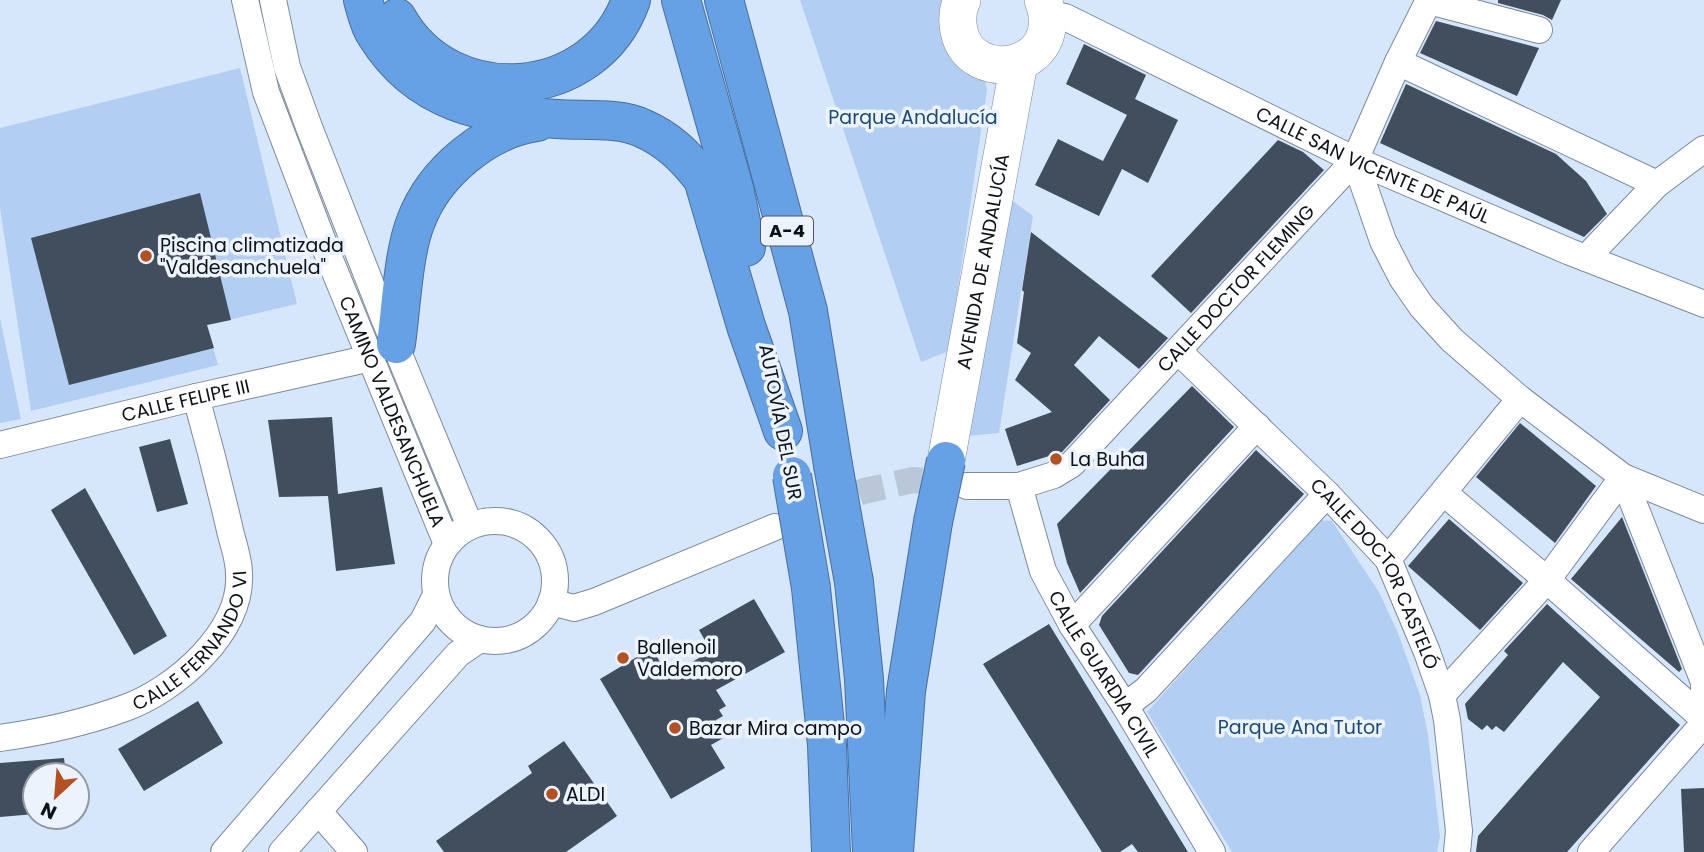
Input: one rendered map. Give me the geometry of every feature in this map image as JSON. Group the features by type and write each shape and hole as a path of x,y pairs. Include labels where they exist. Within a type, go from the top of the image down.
{"highway":[{"path":"363,0 374,34 398,64 427,89 458,104 556,119 639,126 663,139 688,158 703,179 746,326 783,431"},
{"path":"387,0 400,24 417,45 437,61 470,78 502,85 539,81 592,57 614,36 631,0"},
{"name":"AUTOVÍA DEL SUR","path":"681,0 735,192 792,476 811,588 827,745 831,852"},
{"name":"A-4","path":"724,0 808,311 854,582 864,678 872,852"},
{"path":"384,351 416,220 434,190 454,165 485,139 521,124 556,119"},
{"path":"894,852 906,691 933,522 956,473"}],"street":[{"name":"CAMINO VALDESANCHUELA","path":"244,0 266,92 328,255 384,351 471,526"},
{"name":"CAMINO VALDESANCHUELA","path":"273,0 287,68 447,544"},
{"path":"962,0 957,20 960,36 965,44 976,56 990,63 1008,65 1019,63 1036,52 1045,37 1046,7"},
{"path":"1429,1 1539,30"},
{"name":"CALLE DOCTOR FLEMING","path":"956,473 1019,486 1054,475 1072,464 1355,160 1398,62 1429,1"},
{"name":"CALLE SAN VICENTE DE PAÚL","path":"1046,7 1355,160 1586,258 1704,304"},
{"path":"1398,62 1657,184"},
{"name":"AVENIDA DE ANDALUCÍA","path":"956,473 1019,63"},
{"path":"1586,258 1657,184 1704,149"},
{"path":"1355,160 1383,241 1402,278 1422,307 1452,340 1520,399 1623,477 1704,510"},
{"name":"CALLE FELIPE III","path":"0,445 384,351"},
{"name":"CALLE DOCTOR CASTELÓ","path":"1178,351 1327,494 1388,559 1442,695 1459,831 1457,852"},
{"name":"CALLE FERNANDO VI","path":"0,738 72,725 128,708 165,686 204,654 223,633 236,605 239,572 218,475 196,397"},
{"path":"1388,559 1520,399"},
{"path":"1072,625 1257,426"},
{"path":"1442,695 1547,580 1623,477"},
{"path":"1591,852 1699,729 1704,718 1704,682 1623,477"},
{"name":"CALLE GUARDIA CIVIL","path":"1019,486 1043,571 1072,625 1125,706 1212,852"},
{"path":"1125,706 1146,690 1327,494"},
{"path":"1444,494 1704,718"},
{"path":"490,521 510,523 528,531 543,545 552,562 555,582 551,602 543,617 515,638 497,641 480,639 465,633 452,623 442,610 436,595 438,560 447,544 471,526 490,521"},
{"path":"551,602 575,608 594,602 775,527"},
{"path":"224,852 423,621 436,595"},
{"path":"282,852 458,654 480,639"},
{"path":"318,811 354,852"}],"green space":[{"name":"Parque Andalucía","path":"800,0 948,0 985,79 987,90 949,351 921,362"},
{"name":"Piscina climatizada \"Valdesanchuela\"","path":"240,68 297,304 207,325 218,365 31,411 0,208 0,128"},
{"path":"999,191 1033,216 999,433 959,437"},
{"path":"0,318 21,419 0,423"},
{"name":"Parque Ana Tutor","path":"1320,520 1332,521 1379,592 1398,633 1420,695 1428,735 1440,836 1437,852 1232,852 1147,712"}],"building":[{"path":"1498,0 1561,0 1552,20 1498,3"},
{"path":"1436,21 1539,48 1517,96 1420,53"},
{"path":"1084,44 1146,75 1135,99 1178,120 1148,183 1122,169 1099,216 1035,185 1058,139 1103,161 1127,115 1066,84"},
{"path":"1406,84 1556,154 1586,181 1607,214 1584,237 1380,143"},
{"path":"1278,140 1303,152 1324,170 1191,313 1151,276"},
{"path":"200,193 231,320 207,325 214,348 69,385 31,238"},
{"path":"1031,232 1168,338 1139,369 1099,336 1074,365 1110,400 1062,452 1017,466 1005,429 1052,412 1015,380 1031,353 1017,343"},
{"path":"1192,386 1234,427 1080,593 1067,563 1057,524"},
{"path":"332,417 338,494 382,487 395,564 336,571 328,496 279,497 268,420"},
{"path":"1520,423 1596,486 1555,543 1476,477"},
{"path":"170,439 188,504 157,512 139,447"},
{"path":"1256,450 1304,494 1138,675 1129,673 1099,625 1102,616"},
{"path":"85,488 167,636 134,655 51,510"},
{"path":"1622,517 1682,669 1679,672 1571,579"},
{"path":"1449,519 1523,583 1480,630 1408,566"},
{"name":"Bazar Mira campo","path":"754,599 785,652 716,690 726,706 719,710 723,716 716,720 725,737 711,745 725,768 671,799 600,679 652,648 668,676 711,651 699,630"},
{"path":"1547,604 1680,725 1567,852 1476,852 1478,836 1600,697 1563,662 1504,732 1496,726 1492,730 1487,725 1482,730 1468,719 1465,704 1508,655 1504,651"},
{"path":"1049,624 1188,852 1138,852 1132,844 1120,852 1102,852 983,664"},
{"path":"198,701 223,743 144,791 118,749"},
{"name":"ALDI","path":"564,741 617,816 566,852 444,852 436,841 532,773 528,766"},
{"path":"64,758 64,761 26,761"},
{"path":"21,761 21,815 0,817 0,763"},
{"path":"1704,788 1704,852 1684,852 1681,789"}],"tunnel":[{"path":"786,522 864,491 913,480 957,484"}],"place":[{"name":"Piscina climatizada \"Valdesanchuela\"","path":"146,256"},
{"name":"La Buha","path":"1056,459"},
{"name":"Ballenoil Valdemoro","path":"623,658"},
{"name":"Bazar Mira campo","path":"675,728"},
{"name":"ALDI","path":"552,794"}]}
